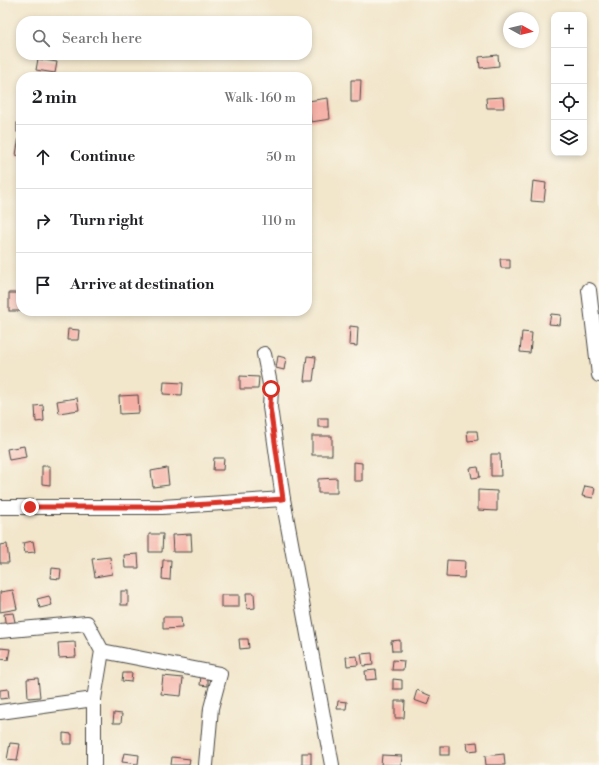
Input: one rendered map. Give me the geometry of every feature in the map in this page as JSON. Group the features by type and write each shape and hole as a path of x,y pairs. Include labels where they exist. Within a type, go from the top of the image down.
{"street":[{"path":"589,290 599,376"},
{"path":"264,354 271,389 270,407 283,499 332,765"},
{"path":"0,506 162,507 283,499"},
{"path":"0,632 87,623 102,651 94,699 94,765"},
{"path":"102,651 220,674 211,708 206,765"},
{"path":"0,712 94,699"}],"building":[{"path":"498,55 499,66 480,68 479,57"},
{"path":"38,60 57,62 55,72 36,70"},
{"path":"351,80 361,80 360,102 351,102"},
{"path":"503,97 504,108 487,108 486,98"},
{"path":"328,98 330,119 312,122 312,100"},
{"path":"533,181 546,183 544,202 531,201"},
{"path":"500,259 510,259 510,268 501,268"},
{"path":"9,293 16,293 16,311 9,311"},
{"path":"551,314 561,315 560,325 549,324"},
{"path":"350,326 358,327 357,346 349,345"},
{"path":"68,329 79,330 78,340 67,340"},
{"path":"522,332 532,333 530,353 520,352"},
{"path":"278,356 286,358 284,370 276,368"},
{"path":"307,356 316,357 313,381 304,381"},
{"path":"240,376 259,377 258,389 240,389"},
{"path":"164,382 183,383 182,395 163,394"},
{"path":"138,395 139,413 120,414 119,396"},
{"path":"77,398 79,410 59,413 57,401"},
{"path":"43,405 44,421 36,422 35,406"},
{"path":"318,418 328,418 328,427 318,427"},
{"path":"467,431 477,431 478,440 468,441"},
{"path":"312,436 332,436 332,455 312,455"},
{"path":"24,446 26,457 9,460 7,449"},
{"path":"491,454 500,454 501,476 491,476"},
{"path":"214,458 224,458 223,470 213,470"},
{"path":"354,462 362,463 362,481 354,481"},
{"path":"42,466 50,466 50,485 42,484"},
{"path":"478,467 480,477 472,478 470,468"},
{"path":"167,468 169,485 153,487 151,471"},
{"path":"337,478 337,493 318,493 318,479"},
{"path":"585,486 595,488 593,498 582,496"},
{"path":"478,490 497,491 497,511 478,510"},
{"path":"149,534 163,534 162,552 149,552"},
{"path":"191,534 192,552 173,552 172,535"},
{"path":"33,541 35,552 25,553 23,543"},
{"path":"7,544 9,563 0,563 0,545"},
{"path":"138,554 139,568 125,568 124,555"},
{"path":"110,557 112,574 95,577 92,559"},
{"path":"163,560 171,560 170,580 162,579"},
{"path":"447,560 465,561 464,578 446,577"},
{"path":"52,568 61,569 60,579 51,578"},
{"path":"13,590 17,609 0,612 0,592"},
{"path":"121,591 128,591 128,605 121,605"},
{"path":"246,593 254,593 255,608 247,609"},
{"path":"221,595 239,595 239,607 221,607"},
{"path":"49,596 52,605 40,608 37,599"},
{"path":"13,613 16,626 6,628 4,614"},
{"path":"163,617 181,617 182,628 163,629"},
{"path":"239,639 248,639 249,648 240,649"},
{"path":"400,640 400,651 392,651 391,641"},
{"path":"75,642 76,657 59,658 58,643"},
{"path":"0,648 10,649 8,660 0,659"},
{"path":"372,653 373,665 363,666 361,654"},
{"path":"357,656 358,665 347,666 346,657"},
{"path":"393,660 404,661 403,670 392,670"},
{"path":"376,670 377,679 366,680 365,671"},
{"path":"123,673 132,673 131,682 122,681"},
{"path":"201,675 208,675 208,686 200,685"},
{"path":"163,676 183,678 181,696 161,694"},
{"path":"38,678 40,697 28,698 27,679"},
{"path":"393,679 402,680 402,689 393,689"},
{"path":"8,689 9,698 0,699 0,690"},
{"path":"417,690 431,696 428,705 414,700"},
{"path":"338,701 347,702 346,709 337,709"},
{"path":"395,701 405,701 404,718 395,718"},
{"path":"114,713 122,714 121,723 113,723"},
{"path":"63,733 72,734 72,744 63,744"},
{"path":"477,742 478,750 468,751 467,743"},
{"path":"10,743 20,744 17,761 7,760"},
{"path":"440,746 449,746 449,755 440,755"},
{"path":"124,753 139,755 138,764 122,762"},
{"path":"302,753 311,753 311,765 302,765"},
{"path":"504,754 505,765 486,765 485,756"},
{"path":"382,755 402,756 401,765 381,765"},
{"path":"172,757 190,759 189,765 171,765"}],"route":[{"path":"30,507 162,507 283,499 270,407 271,389"}]}
